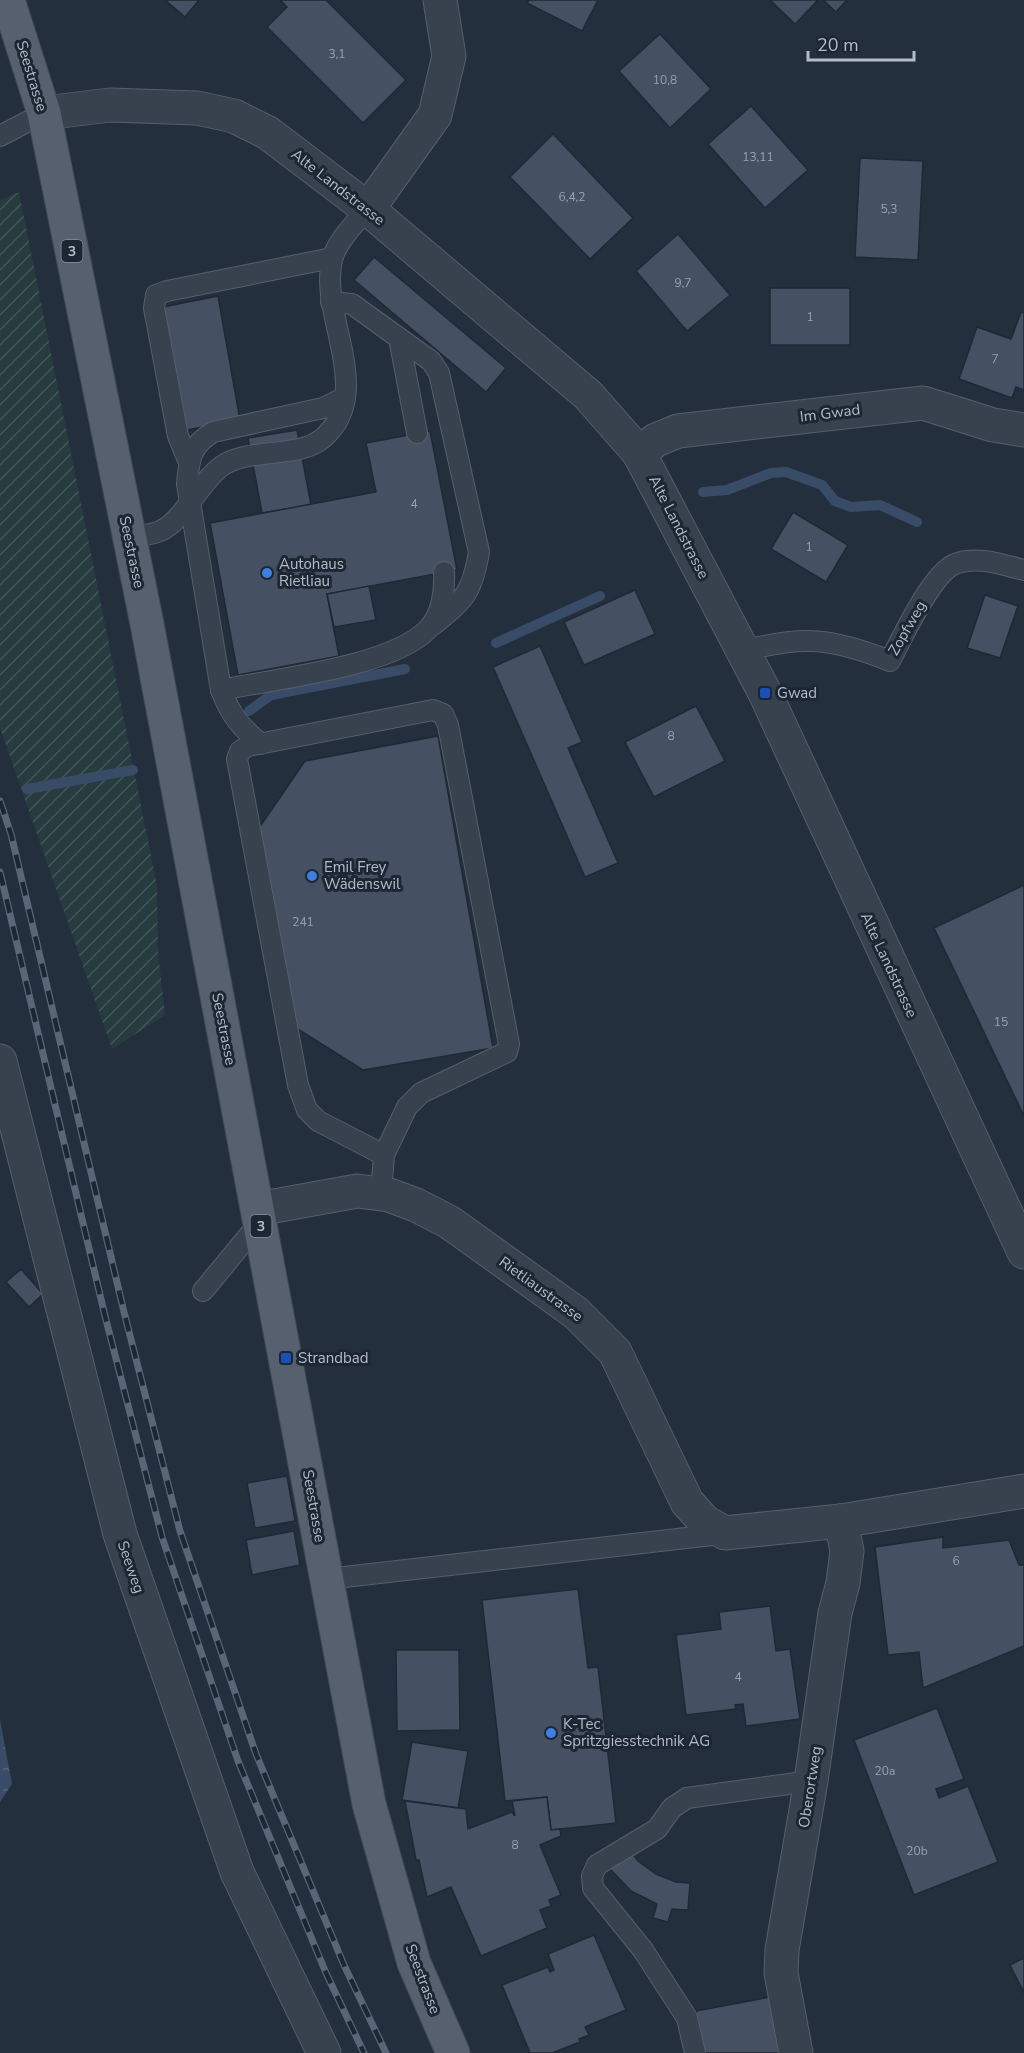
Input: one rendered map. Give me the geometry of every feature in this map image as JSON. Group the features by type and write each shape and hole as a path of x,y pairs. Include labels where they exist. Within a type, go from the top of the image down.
{"main road":[{"name":"Seestrasse","path":"8,0 44,113 129,538 369,1804 414,1963 453,2053"}],"street":[{"path":"368,209 435,115 449,56 440,0"},
{"name":"Alte Landstrasse","path":"44,113 110,105 197,108 234,117 268,133 368,209 588,395 639,453 743,651 1024,1252"},
{"name":"Im Gwad","path":"639,453 656,440 678,431 923,403 993,425 1024,430"},
{"name":"Seeweg","path":"0,1061 120,1534 237,1872 324,2053"},
{"name":"Rietliaustrasse","path":"259,1216 357,1191 381,1194 416,1204 449,1222 576,1313 598,1332 615,1352 687,1502 705,1522 725,1533"},
{"path":"725,1533 841,1521 1024,1491"},
{"name":"Oberortweg","path":"796,2053 781,1973 782,1950 811,1781 835,1613 847,1551 841,1521"}],"lane":[{"path":"0,136 44,113"},
{"path":"129,538 162,530 190,503 203,482 224,464 320,441 334,427 345,397 347,381 331,302 329,279 332,258 351,228 368,209"},
{"path":"189,460 178,436 154,308 156,295 332,258"},
{"path":"221,690 354,664 391,651 429,628 461,603 474,582 479,552 439,373 431,361 352,304 331,302"},
{"path":"399,338 417,434"},
{"path":"261,744 245,731 231,714 221,690 187,484 189,460 197,441 213,432 323,408 345,397"},
{"name":"Zopfweg","path":"743,651 781,640 818,640 853,646 890,661 934,583 953,564 985,561 1024,570"},
{"path":"429,628 440,609 445,587 444,572"},
{"path":"381,1194 384,1155 407,1107 421,1093 507,1053 509,1044 448,725 443,714 434,710 261,744 240,751 237,759 298,1085 307,1110 318,1121 384,1155"},
{"path":"203,1291 259,1216"},
{"path":"327,1579 725,1533"},
{"path":"695,2053 687,2018 643,1950 593,1887 592,1876 597,1865 657,1829 672,1808 687,1798 811,1781"}],"green space":[{"path":"19,192 157,886 158,951 165,1015 112,1049 0,728 0,200"}],"water":[{"path":"0,1720 12,1784 0,1802"}],"building":[{"path":"165,0 199,0 185,17"},
{"path":"280,0 326,0 406,80 363,123 267,27 287,7"},
{"path":"529,0 598,0 582,31 527,3"},
{"path":"770,0 818,0 795,24"},
{"path":"823,0 847,0 836,12"},
{"path":"660,34 711,89 670,128 619,71"},
{"path":"751,106 808,170 765,208 708,144"},
{"path":"553,134 633,218 590,259 510,177"},
{"path":"860,158 923,161 918,260 855,257"},
{"path":"678,234 730,295 687,331 636,271"},
{"path":"374,257 506,368 486,392 354,280"},
{"path":"770,288 850,288 850,345 770,345"},
{"path":"218,296 240,420 187,430 163,307"},
{"path":"1021,312 1024,313 1024,390 1016,387 1012,398 959,379 977,327 1011,339"},
{"path":"297,430 311,505 262,513 248,438"},
{"path":"430,431 457,570 327,594 339,656 238,675 210,523 376,492 366,443"},
{"path":"793,512 848,545 826,582 771,549"},
{"path":"369,586 376,620 334,627 327,594"},
{"path":"635,590 655,634 584,665 564,622"},
{"path":"985,595 1018,606 1000,658 967,648"},
{"path":"540,646 582,742 568,748 618,863 585,877 493,667"},
{"path":"696,706 725,761 654,797 625,742"},
{"path":"438,736 493,1048 363,1070 296,1028 259,828 305,761"},
{"path":"1024,885 1024,1116 934,928"},
{"path":"21,1269 43,1294 29,1307 6,1282"},
{"path":"287,1476 295,1521 255,1528 247,1483"},
{"path":"294,1531 300,1565 252,1575 246,1540"},
{"path":"943,1537 943,1548 1009,1540 1019,1565 1024,1565 1024,1646 923,1688 919,1652 888,1655 875,1547"},
{"name":"K-Tec Spritzgiesstechnik AG","path":"578,1589 588,1668 598,1667 616,1823 551,1830 547,1797 505,1801 482,1600"},
{"path":"770,1606 776,1651 790,1649 800,1719 746,1726 743,1704 735,1705 736,1709 686,1715 676,1635 721,1629 719,1612"},
{"path":"396,1650 459,1650 460,1730 397,1731"},
{"path":"937,1708 964,1779 936,1789 939,1798 968,1786 998,1862 914,1895 854,1740"},
{"path":"412,1742 468,1751 458,1808 402,1800"},
{"path":"547,1797 551,1830 560,1829 561,1836 540,1845 561,1895 549,1900 551,1906 540,1910 547,1928 481,1956 451,1887 427,1897 419,1860 416,1860 405,1801 466,1809 468,1829 512,1812 515,1816 512,1801"},
{"path":"630,1850 638,1861 656,1874 676,1882 690,1883 688,1910 672,1909 668,1922 653,1918 657,1904 631,1891 609,1868"},
{"path":"594,1935 626,2010 585,2027 589,2035 579,2039 580,2042 552,2053 530,2053 502,1985 548,1967 550,1972 554,1970 548,1954"},
{"path":"1024,1958 1024,1993 1010,1965"},
{"path":"770,1997 781,2053 704,2053 696,2011"}],"waterway":[{"path":"703,492 727,490 771,473 786,472 822,485 835,501 851,507 880,505 917,522"},
{"path":"496,643 600,596"},
{"path":"249,711 271,695 405,669"},
{"path":"27,789 133,770"}],"railway":[{"path":"0,801 11,834 124,1312 180,1531 256,1754 344,1965 386,2053"},
{"path":"0,872 105,1316 162,1537 238,1761 326,1973 364,2053"}],"place":[{"name":"Autohaus Rietliau","path":"267,573"},
{"name":"Gwad","path":"765,693"},
{"name":"Emil Frey Wädenswil","path":"312,876"},
{"name":"Strandbad","path":"286,1358"},
{"name":"K-Tec Spritzgiesstechnik AG","path":"551,1733"}]}
